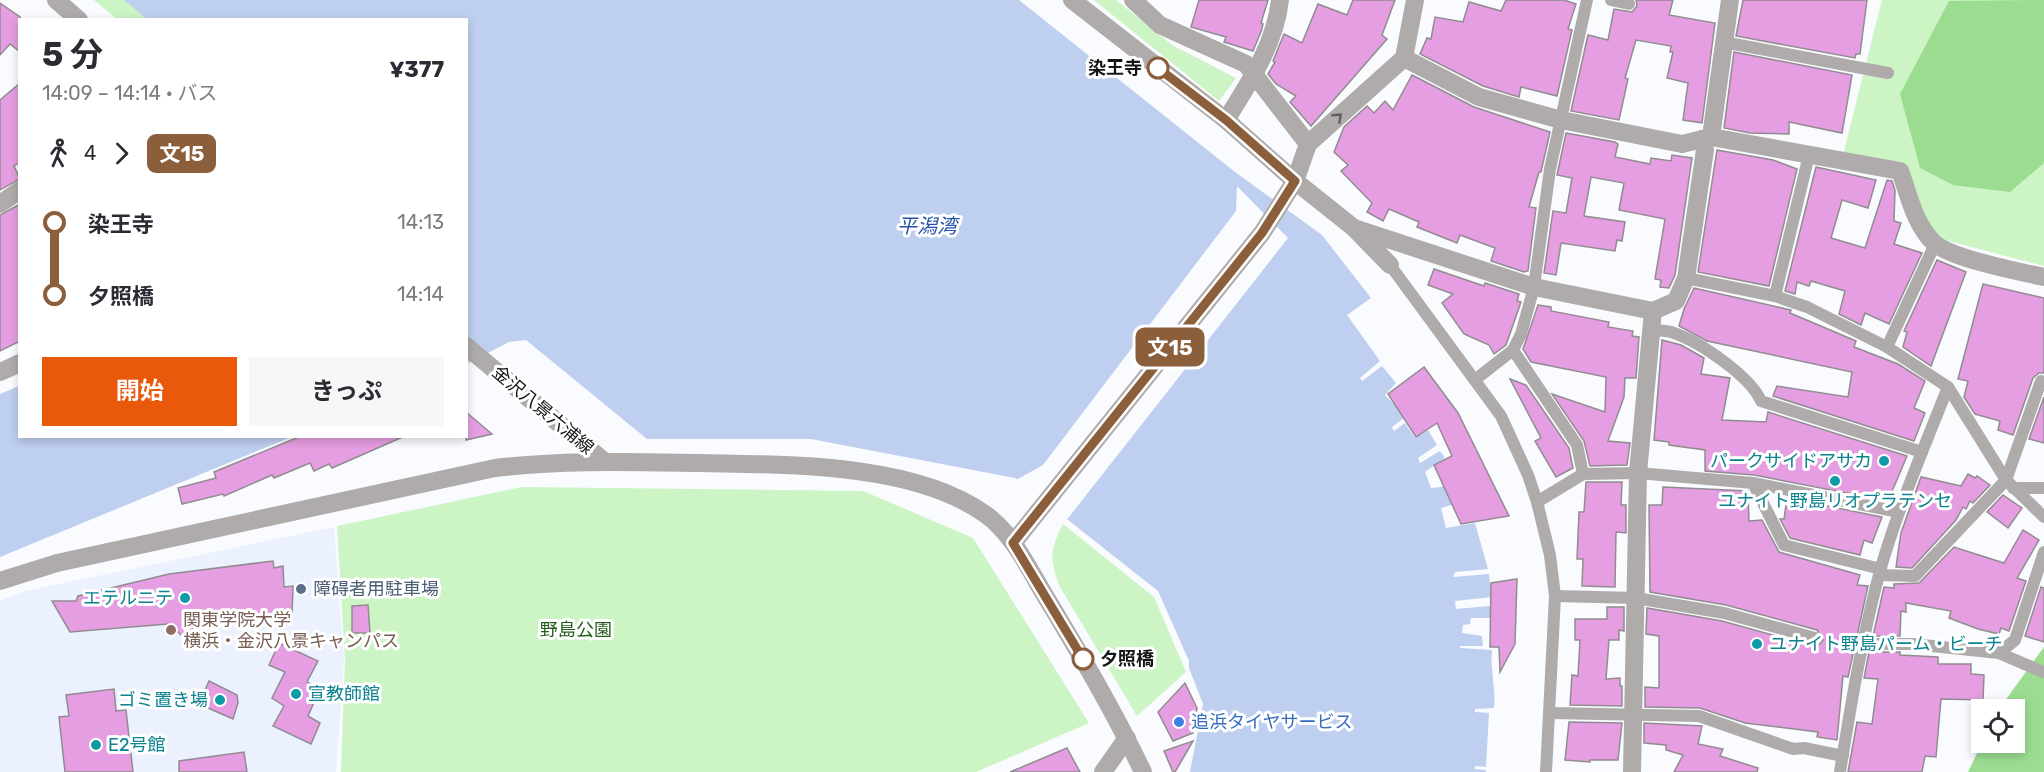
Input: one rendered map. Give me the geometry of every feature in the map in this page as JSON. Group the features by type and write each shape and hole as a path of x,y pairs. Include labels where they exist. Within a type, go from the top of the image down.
{"street":[{"path":"56,0 77,18"},
{"path":"1072,0 1226,120 1295,181 1354,228 1390,265"},
{"path":"1133,0 1160,25 1246,64 1308,144"},
{"path":"1226,120 1254,75 1278,21 1280,0"},
{"path":"1013,543 1262,233 1295,181 1308,144 1404,58 1415,0"},
{"path":"1354,228 1534,287 1653,311 1676,301 1686,278 1730,0"},
{"path":"1404,58 1479,97 1561,120 1682,144 1707,138 1900,171 1913,211 1935,244 1992,264 2044,277"},
{"path":"0,204 18,191"},
{"path":"1632,772 1635,716 1638,473 1653,311"},
{"name":"金沢八景六浦線","path":"474,352 605,462"},
{"path":"0,372 18,364"},
{"path":"0,581 57,563 495,468 533,464 605,462 809,465 868,472 957,498 987,514 1013,543 1127,738 1143,772"},
{"path":"1103,772 1127,738"}],"lane":[{"path":"1476,379 1513,350 1521,334 1534,287 1550,169 1587,0"},
{"path":"1611,0 1629,4"},
{"path":"1723,42 1888,73"},
{"path":"1775,296 1809,155"},
{"path":"1887,347 1935,244"},
{"path":"1390,265 1476,379 1506,426 1537,502 1550,555 1555,596 1546,772"},
{"path":"1686,278 1775,296 1807,307 1887,347 1948,387 2010,484 2044,517"},
{"path":"1650,330 1673,332 1725,362 1756,389 1761,401 1922,452"},
{"path":"1513,350 1577,445 1582,474"},
{"path":"1753,483 1784,545 1880,572 1915,576 2010,484 2041,381 2044,382"},
{"path":"1840,772 1863,644 1880,572 1899,512 1948,387"},
{"path":"1537,502 1582,474 1638,473 1753,483 1899,512"},
{"path":"2010,484 2044,488"},
{"path":"2000,653 2015,640 2044,552"},
{"path":"1555,596 1636,598 1724,613 1815,638"},
{"path":"1863,644 1913,644 2000,653 2043,672"},
{"path":"1550,713 1699,716 1793,749 1804,748 1843,756"}],"shaded area":[{"name":"関東学院大学 横浜・金沢八景キャンパス","path":"334,527 344,660 336,772 0,772 0,601 25,591"}],"green space":[{"path":"94,0 134,0 157,18 116,18"},
{"path":"1094,0 1116,0 1172,45 1236,78 1219,101"},
{"path":"1882,0 2044,0 2044,266 1941,239 1918,210 1907,169 1843,155"},
{"path":"2044,0 2044,163 2010,192 1953,185 1920,168 1900,94 1949,1"},
{"name":"野島公園","path":"522,487 863,491 973,538 1089,723 976,772 341,772 345,660 337,526"},
{"path":"1063,524 1154,597 1186,672 1137,716 1059,585 1052,554"},
{"path":"2044,647 2044,772 1968,772 1977,753 2025,753 2025,699 2006,699"}],"water":[{"name":"平潟湾","path":"124,0 1019,0 1235,172 1322,235 1371,298 1347,315 1380,361 1360,378 1362,381 1382,366 1396,383 1385,395 1395,405 1415,410 1392,427 1394,431 1405,423 1415,438 1428,430 1437,445 1418,458 1420,463 1440,451 1445,458 1425,472 1431,488 1441,487 1454,479 1466,500 1441,508 1446,528 1475,523 1488,569 1455,572 1453,577 1489,574 1491,597 1455,601 1456,609 1490,606 1492,618 1471,618 1470,624 1463,625 1462,633 1482,636 1483,646 1460,646 1460,648 1492,650 1494,708 1475,709 1475,712 1489,713 1486,767 1475,766 1475,769 1486,770 1486,772 1190,772 1203,704 1189,668 1189,661 1158,591 1015,478 811,439 647,439 526,340 509,342 468,363 468,18 146,18"},
{"path":"18,386 18,438 289,438 0,557 0,394"}],"pier":[{"path":"1237,186 1288,238 1065,522 1014,481 1043,465 1236,211"}],"building":[{"path":"1199,0 1268,0 1261,23 1263,24 1262,29 1253,51 1224,42 1226,37 1191,27"},
{"path":"1353,0 1395,0 1382,35 1387,39 1311,126 1290,102 1296,96 1276,84 1268,74 1275,62 1273,61 1284,34 1302,43 1318,4 1347,15"},
{"path":"1506,0 1564,0 1576,4 1568,29 1572,30 1557,96 1521,87 1519,97 1483,86 1420,54 1427,38 1431,39 1435,17 1463,22 1469,2 1501,11"},
{"path":"1636,0 1673,0 1669,15 1715,23 1702,123 1683,120 1688,83 1667,78 1673,52 1670,52 1671,46 1636,40 1625,78 1628,79 1619,120 1571,111 1588,35 1608,40 1614,9 1632,12 1637,6"},
{"path":"1743,0 1867,0 1860,54 1856,54 1855,58 1736,36"},
{"path":"0,3 20,18 18,18 18,50 10,44 0,55"},
{"path":"1734,52 1852,75 1842,133 1789,122 1789,134 1750,133 1724,128"},
{"path":"1412,75 1474,107 1550,132 1541,172 1539,172 1529,207 1536,208 1528,271 1524,272 1491,261 1495,248 1460,235 1457,243 1417,227 1419,222 1389,209 1383,221 1367,212 1372,203 1341,171 1348,165 1334,152 1344,127 1367,106 1374,113 1385,101 1393,110"},
{"path":"18,85 18,163 14,166 18,180 0,190 0,100"},
{"path":"1566,133 1615,142 1618,144 1615,157 1650,164 1651,158 1671,161 1672,155 1692,158 1675,275 1669,288 1660,287 1661,280 1655,279 1665,219 1619,210 1624,183 1591,177 1584,216 1625,222 1622,241 1617,240 1615,251 1561,243 1556,275 1544,273 1553,211 1566,213 1572,178 1557,175"},
{"path":"1717,150 1773,160 1797,169 1769,286 1698,272"},
{"path":"1816,167 1876,180 1868,208 1842,200 1831,238 1865,248 1887,180 1892,181 1895,190 1894,221 1901,223 1894,244 1922,253 1889,324 1865,313 1861,325 1839,314 1845,291 1811,281 1809,286 1797,282 1795,294 1785,291"},
{"path":"18,205 18,342 0,351 0,215"},
{"path":"1937,260 1966,272 1931,366 1903,347 1907,332 1904,331"},
{"path":"1434,269 1484,286 1485,283 1519,294 1517,301 1521,302 1506,345 1494,354 1489,345 1464,334 1442,303 1453,294 1428,285"},
{"path":"1983,284 2044,298 2044,373 2039,373 2033,378 2013,435 1998,430 2000,421 1975,414 1964,397 1968,381 1958,379"},
{"path":"1694,288 1791,310 1790,313 1856,341 1854,347 1898,364 1925,381 1914,408 1925,413 1914,441 1773,396 1777,386 1848,397 1852,372 1707,341 1679,326"},
{"path":"1538,305 1551,307 1551,311 1609,322 1608,327 1633,331 1632,336 1639,337 1636,378 1625,378 1624,397 1608,441 1630,443 1627,465 1590,466 1584,441 1552,394 1605,412 1606,377 1531,362 1523,349"},
{"path":"1662,340 1681,345 1704,358 1701,374 1730,378 1722,420 1766,422 1768,412 1907,456 1888,501 1754,475 1705,471 1705,450 1669,445 1669,442 1654,440"},
{"path":"1424,367 1458,413 1509,516 1461,524 1434,465 1452,456 1437,423 1416,437 1388,394"},
{"path":"1510,379 1526,385 1569,448 1573,468 1556,477 1535,441 1541,438"},
{"path":"2044,397 2044,443 2029,439"},
{"path":"468,414 492,434 466,440 468,438"},
{"path":"296,438 400,438 332,468 329,464 314,471 310,463 274,478 272,475 224,496 223,494 182,504 178,488 216,478 214,472"},
{"path":"1968,474 1975,478 1977,476 1990,485 1973,503 1970,501 1966,509 1963,507 1956,520 1912,568 1896,567 1901,533 1921,477 1961,486"},
{"path":"1586,482 1622,482 1621,505 1626,505 1626,533 1616,532 1615,587 1582,586 1583,559 1577,559 1579,512 1584,512"},
{"path":"1663,487 1748,491 1749,521 1762,520 1779,552 1860,575 1857,585 1868,586 1848,677 1843,676 1837,740 1817,737 1818,732 1745,723 1700,708 1645,707 1645,687 1659,688 1659,636 1646,634 1647,608 1722,621 1813,646 1820,644 1823,640 1817,630 1726,605 1650,592 1649,505 1662,505"},
{"path":"2003,495 2022,508 2008,528 1987,512"},
{"path":"1787,498 1882,517 1872,543 1864,540 1860,555 1790,538 1780,519 1784,519"},
{"path":"2023,530 2039,540 2017,578 2026,581 2009,631 2001,628 1999,634 1978,629 1949,618 1951,611 1906,603 1906,612 1901,611 1900,636 1873,636 1884,587 1894,588 1894,584 1919,583 1954,547 2004,563"},
{"name":"エテルニテ","path":"273,561 274,568 283,566 284,587 293,586 292,615 198,622 186,639 168,624 70,632 52,601 76,601 78,596 169,574"},
{"path":"1517,579 1515,644 1500,672 1499,647 1490,647 1491,583"},
{"path":"2041,587 2044,588 2044,642 2025,636"},
{"path":"368,605 370,633 352,633 352,606"},
{"path":"1607,607 1624,607 1624,631 1619,630 1619,640 1609,640 1606,679 1620,678 1622,706 1570,705 1572,675 1578,676 1580,640 1575,640 1575,619 1607,619"},
{"name":"宣教師館","path":"279,643 318,661 307,682 320,689 308,716 320,723 311,744 273,726 284,706 272,698 285,672 269,665"},
{"path":"1869,652 1900,652 1900,655 1938,657 1938,664 1971,664 1971,674 1984,675 1983,699 1941,699 1936,757 1925,756 1922,772 1848,772 1857,722 1872,724 1878,679 1864,678"},
{"name":"ゴミ置き場","path":"209,681 237,695 238,703 233,719 199,704"},
{"name":"追浜タイヤサービス","path":"1185,683 1197,708 1193,733 1173,741 1158,712"},
{"name":"E2号館","path":"114,689 116,711 126,710 133,772 65,772 59,717 69,716 66,695"},
{"path":"1569,722 1622,723 1618,760 1590,760 1590,762 1565,760"},
{"path":"1644,723 1702,726 1698,744 1723,749 1720,756 1758,768 1757,772 1674,772 1683,755 1666,750 1666,745 1644,743"},
{"path":"1193,741 1175,772 1173,772 1164,751"},
{"path":"1067,748 1080,772 1010,772"},
{"path":"244,752 247,772 179,772 179,761"}],"bus line":[{"name":"文15","path":"1083,659 1013,543 1262,233 1295,181 1226,120 1158,68"}],"place":[{"name":"染王寺","path":"1158,68"},
{"name":"パークサイドアサカ","path":"1884,461"},
{"name":"ユナイト野島リオプラテンセ","path":"1835,481"},
{"name":"障碍者用駐車場","path":"301,589"},
{"name":"エテルニテ","path":"185,598"},
{"name":"関東学院大学 横浜・金沢八景キャンパス","path":"171,630"},
{"name":"ユナイト野島パーム・ビーチ","path":"1757,644"},
{"name":"夕照橋","path":"1083,659"},
{"name":"宣教師館","path":"296,694"},
{"name":"ゴミ置き場","path":"220,700"},
{"name":"追浜タイヤサービス","path":"1179,722"},
{"name":"E2号館","path":"96,745"}]}
